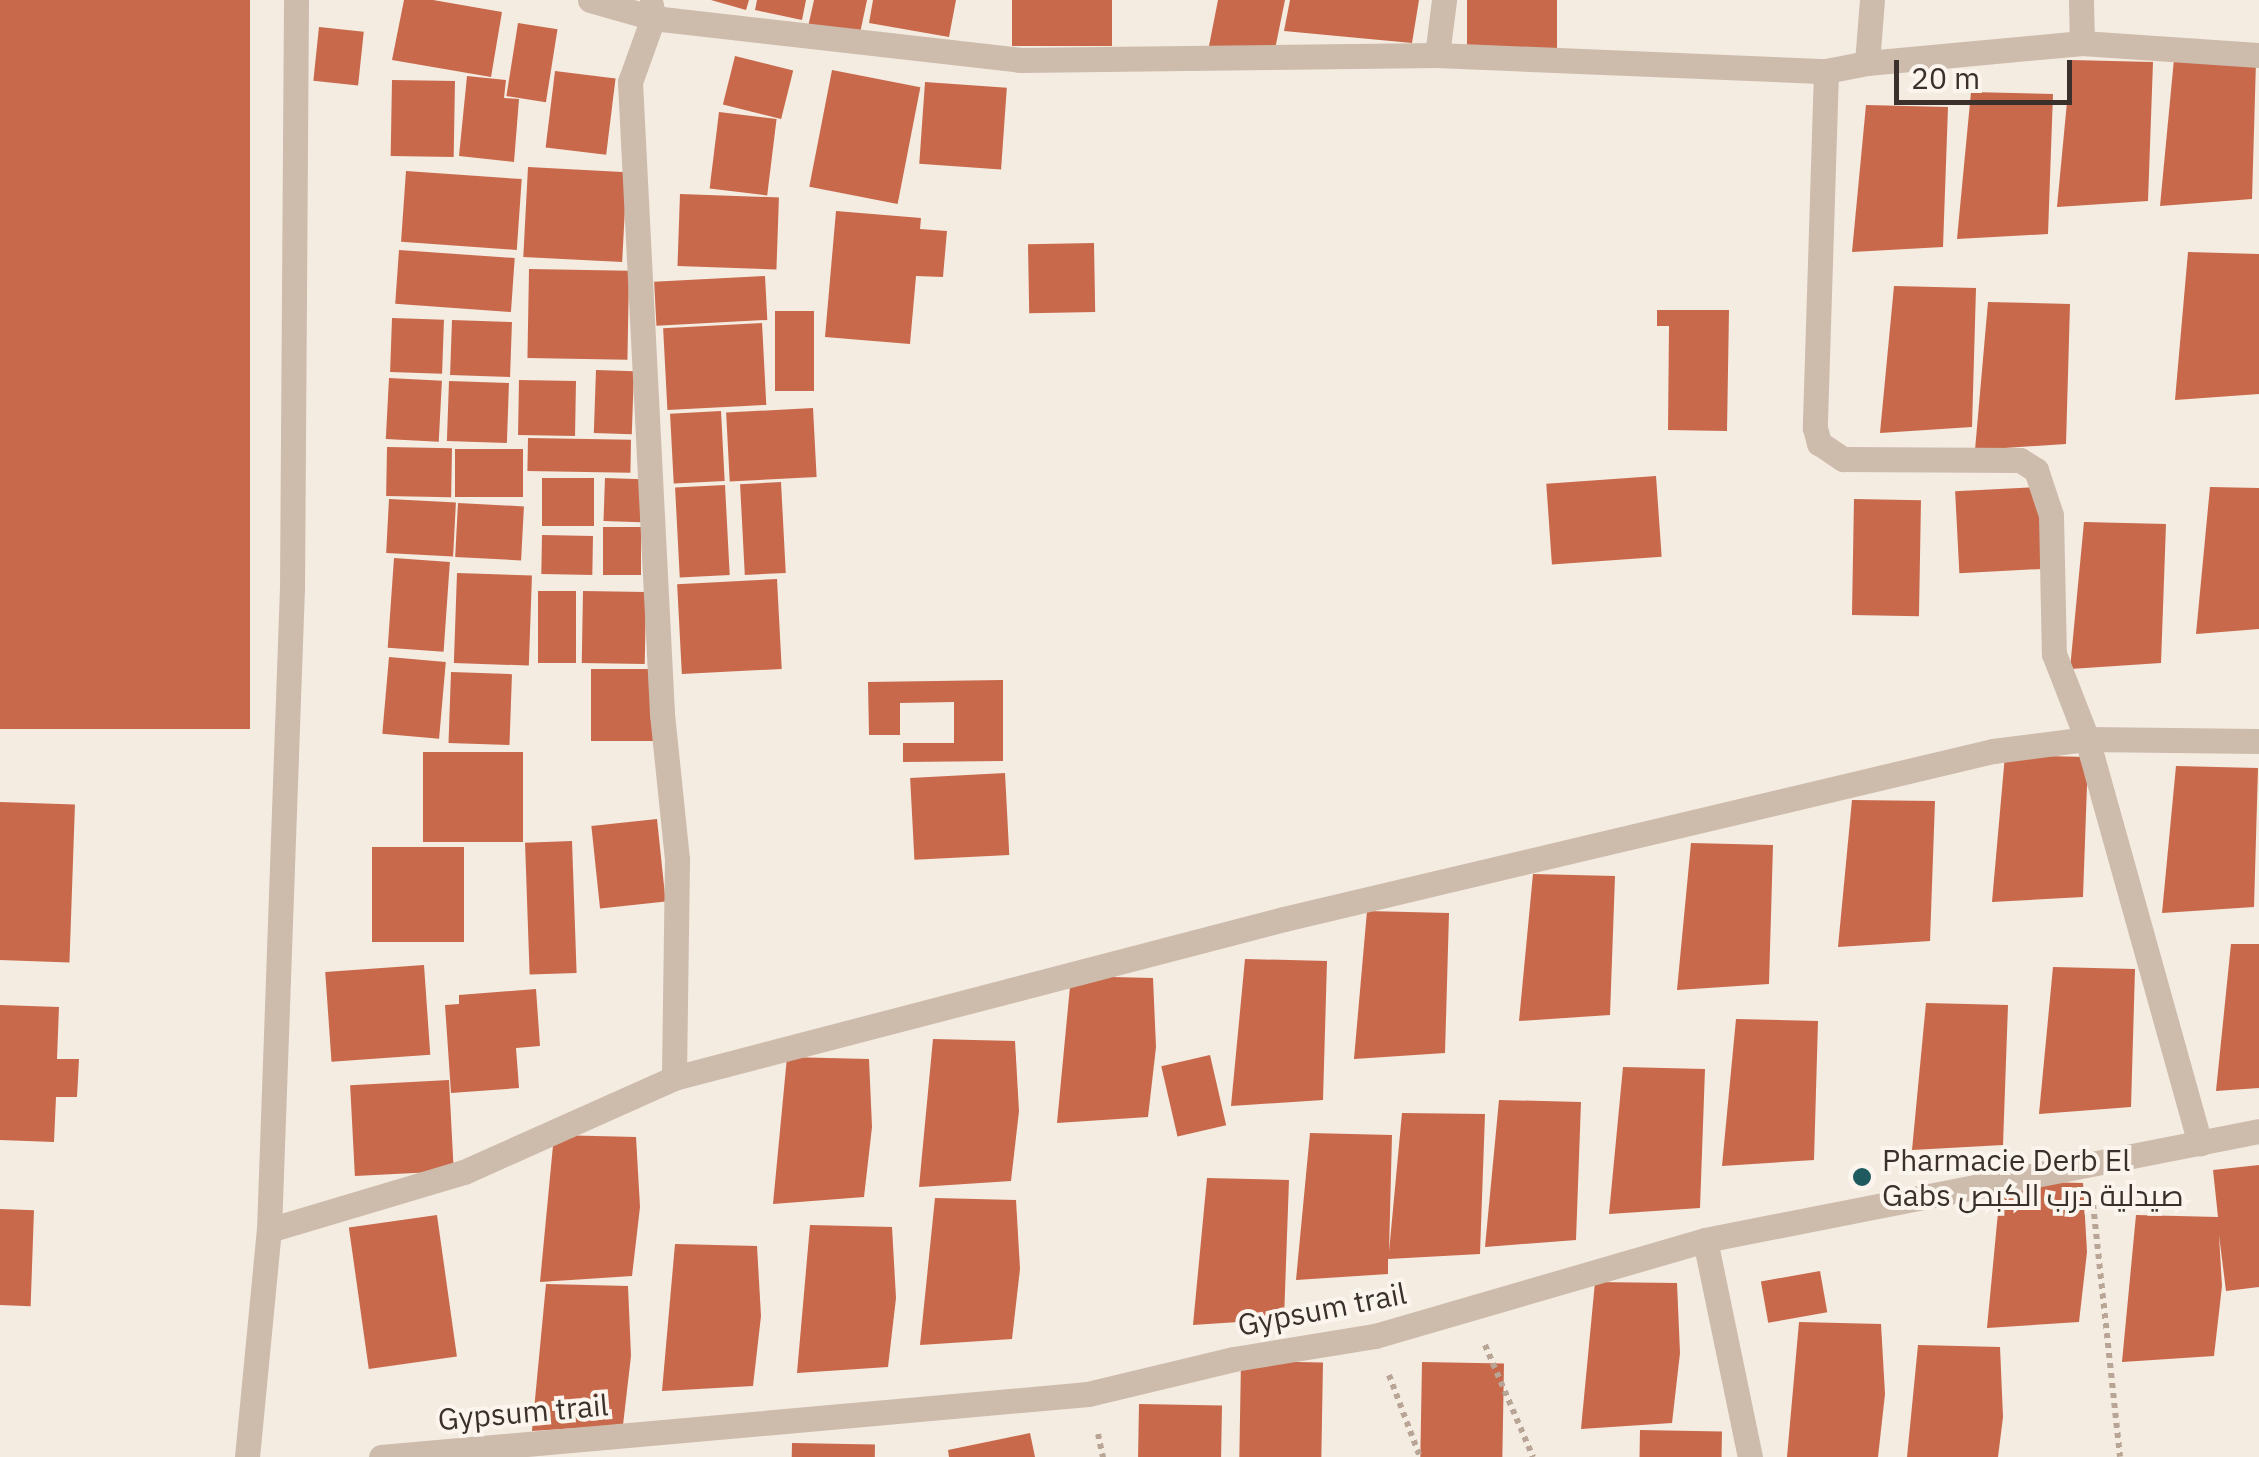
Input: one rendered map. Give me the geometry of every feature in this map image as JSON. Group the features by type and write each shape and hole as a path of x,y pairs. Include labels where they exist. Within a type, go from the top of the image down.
{"street":[{"path":"247,1457 269,1230 292,588 296,0"},
{"path":"590,0 1020,60 1436,54 1826,71 1867,63 2082,43 2259,55"},
{"path":"1436,54 1444,0"},
{"path":"1867,63 1872,0"},
{"path":"2081,0 2082,43"},
{"path":"652,9 630,82 662,714 677,860 674,1078"},
{"path":"1826,71 1816,428 1819,443 1843,459 2020,460 2036,470 2051,515 2054,654 2087,739 2200,1144"},
{"path":"269,1230 464,1172 674,1078 1304,915 1993,750 2087,739 2259,740"},
{"name":"Gypsum trail","path":"381,1457 1088,1394 1234,1359 1375,1336 1704,1240 2259,1131"},
{"path":"1704,1240 1750,1457"}],"path":[{"path":"2089,1163 2120,1457"},
{"path":"1468,1307 1533,1457"},
{"path":"1375,1336 1420,1457"}],"building":[{"path":"0,0 250,0 250,729 0,729"},
{"path":"404,0 433,0 502,12 491,77 392,60"},
{"path":"711,0 749,0 746,10"},
{"path":"757,0 806,0 802,20 755,10"},
{"path":"814,0 867,0 859,38 808,27"},
{"path":"873,0 956,0 949,37 869,23"},
{"path":"1012,0 1112,0 1112,46 1012,46"},
{"path":"1218,0 1285,0 1273,59 1209,46"},
{"path":"1290,0 1419,0 1412,43 1284,31"},
{"path":"1467,0 1557,0 1557,49 1467,49"},
{"path":"518,23 558,29 546,102 506,96"},
{"path":"319,27 364,32 358,85 313,81"},
{"path":"735,56 793,71 781,119 723,105"},
{"path":"2174,59 2256,61 2252,199 2160,206"},
{"path":"2071,60 2153,62 2148,201 2057,207"},
{"path":"832,70 920,87 898,204 809,187"},
{"path":"555,71 616,78 606,155 546,147"},
{"path":"467,76 506,80 504,98 519,99 514,162 459,156"},
{"path":"392,80 455,81 454,157 391,156"},
{"path":"925,82 1007,88 1001,170 919,164"},
{"path":"1971,92 2053,94 2048,234 1957,239"},
{"path":"1866,105 1948,107 1943,247 1852,252"},
{"path":"719,112 777,119 767,195 710,188"},
{"path":"528,167 627,172 622,262 523,257"},
{"path":"406,171 522,179 517,250 401,242"},
{"path":"680,194 779,197 776,269 677,266"},
{"path":"836,211 921,218 920,229 947,231 943,277 916,276 910,344 825,337"},
{"path":"1094,243 1095,312 1029,313 1028,244"},
{"path":"399,250 515,258 511,312 395,304"},
{"path":"2188,252 2259,254 2259,394 2175,400"},
{"path":"529,269 629,271 627,360 527,358"},
{"path":"765,276 767,320 656,326 654,282"},
{"path":"1894,286 1976,288 1972,427 1880,433"},
{"path":"1988,302 2070,304 2066,444 1975,450"},
{"path":"1657,310 1729,310 1727,431 1668,430 1669,326 1657,326"},
{"path":"775,311 814,311 814,391 775,391"},
{"path":"392,318 444,320 442,374 390,372"},
{"path":"452,320 512,322 510,377 450,375"},
{"path":"762,323 766,405 667,410 663,328"},
{"path":"596,370 634,371 632,434 594,433"},
{"path":"389,378 442,381 439,442 386,439"},
{"path":"519,380 576,381 575,436 518,435"},
{"path":"449,381 509,383 507,443 447,441"},
{"path":"813,408 817,477 730,481 726,413"},
{"path":"721,411 725,481 674,484 670,414"},
{"path":"528,438 631,440 630,473 527,471"},
{"path":"387,447 452,448 451,497 386,496"},
{"path":"455,449 523,449 523,497 455,497"},
{"path":"1656,476 1662,557 1552,564 1546,484"},
{"path":"542,478 594,478 594,526 542,526"},
{"path":"605,478 642,479 640,522 603,521"},
{"path":"781,482 786,573 745,575 740,484"},
{"path":"725,485 730,575 680,577 675,488"},
{"path":"2038,487 2042,569 1959,573 1955,491"},
{"path":"2210,487 2259,488 2259,629 2196,634"},
{"path":"389,499 456,503 453,556 386,553"},
{"path":"1854,499 1921,500 1919,616 1852,615"},
{"path":"458,503 524,506 521,560 455,557"},
{"path":"2084,522 2166,524 2161,663 2070,669"},
{"path":"603,527 641,527 641,575 603,575"},
{"path":"542,535 593,536 592,575 541,574"},
{"path":"394,558 450,562 444,652 388,648"},
{"path":"457,573 532,576 529,666 454,663"},
{"path":"777,579 782,669 682,674 677,584"},
{"path":"538,591 576,591 576,663 538,663"},
{"path":"583,591 646,592 645,664 582,663"},
{"path":"389,657 446,662 439,739 382,734"},
{"path":"591,669 654,669 654,741 591,741"},
{"path":"451,672 512,674 509,745 449,743"},
{"path":"1003,680 1003,761 903,762 903,743 954,743 954,702 900,703 900,735 869,735 868,682"},
{"path":"423,752 523,752 523,842 423,842"},
{"path":"2005,755 2088,757 2083,897 1992,902"},
{"path":"2176,766 2258,768 2254,907 2162,913"},
{"path":"1005,773 1009,855 914,860 910,778"},
{"path":"1852,800 1935,801 1930,941 1838,947"},
{"path":"0,802 75,805 69,963 0,960"},
{"path":"657,819 666,902 600,908 591,826"},
{"path":"572,841 577,973 530,975 525,843"},
{"path":"1691,843 1773,845 1769,984 1677,990"},
{"path":"372,847 464,847 464,942 372,942"},
{"path":"1533,874 1615,876 1610,1015 1519,1021"},
{"path":"1367,911 1449,913 1445,1053 1354,1059"},
{"path":"2231,944 2259,944 2259,1088 2216,1091"},
{"path":"1245,959 1327,961 1323,1100 1231,1106"},
{"path":"424,965 430,1055 332,1062 325,972"},
{"path":"2053,967 2135,969 2131,1107 2039,1114"},
{"path":"1071,976 1153,978 1156,1047 1148,1117 1057,1123"},
{"path":"536,989 540,1046 516,1048 519,1088 451,1093 445,1005 459,1004 459,995"},
{"path":"1926,1003 2008,1005 2003,1145 1912,1150"},
{"path":"0,1005 59,1007 57,1059 79,1059 77,1097 56,1097 54,1142 0,1140"},
{"path":"1736,1019 1818,1021 1814,1160 1722,1166"},
{"path":"933,1039 1015,1041 1019,1111 1011,1181 919,1187"},
{"path":"1210,1055 1226,1125 1177,1136 1161,1066"},
{"path":"787,1057 869,1059 872,1127 864,1197 773,1204"},
{"path":"1623,1067 1705,1069 1700,1208 1609,1214"},
{"path":"449,1080 454,1171 355,1176 350,1085"},
{"path":"1499,1100 1581,1102 1576,1240 1485,1247"},
{"path":"1402,1113 1485,1114 1480,1254 1388,1259 1388,1274 1296,1280 1310,1133 1392,1135 1389,1252"},
{"path":"554,1135 636,1137 640,1207 632,1276 540,1282"},
{"path":"2259,1165 2259,1287 2226,1291 2219,1235 2222,1286 2214,1356 2122,1362 2136,1215 2218,1217 2213,1170"},
{"path":"1207,1178 1289,1180 1284,1319 1193,1325"},
{"path":"2001,1181 2083,1183 2087,1252 2079,1322 1987,1328"},
{"path":"935,1198 1016,1200 1020,1269 1012,1339 920,1345"},
{"path":"0,1209 34,1210 31,1306 0,1305"},
{"path":"437,1215 457,1357 369,1369 349,1227"},
{"path":"810,1225 892,1227 896,1298 888,1367 797,1373"},
{"path":"675,1244 757,1246 761,1316 753,1386 662,1391"},
{"path":"1820,1271 1827,1312 1768,1323 1761,1281"},
{"path":"1595,1282 1677,1283 1680,1353 1672,1423 1581,1429"},
{"path":"546,1284 628,1286 631,1356 623,1425 532,1431"},
{"path":"1799,1322 1881,1324 1885,1394 1878,1457 1787,1457"},
{"path":"1918,1345 2000,1347 2003,1417 1998,1457 1907,1457"},
{"path":"1241,1361 1323,1362 1321,1457 1239,1457"},
{"path":"1422,1362 1504,1363 1502,1457 1420,1457"},
{"path":"1139,1404 1222,1405 1221,1457 1138,1457"},
{"path":"1640,1430 1722,1431 1722,1457 1640,1457"},
{"path":"1030,1433 1035,1457 949,1457 948,1450"},
{"path":"792,1443 875,1444 875,1457 792,1457"}],"place":[{"name":"Pharmacie Derb El Gabs صيدلية درب الكبص","path":"1862,1177"}]}
